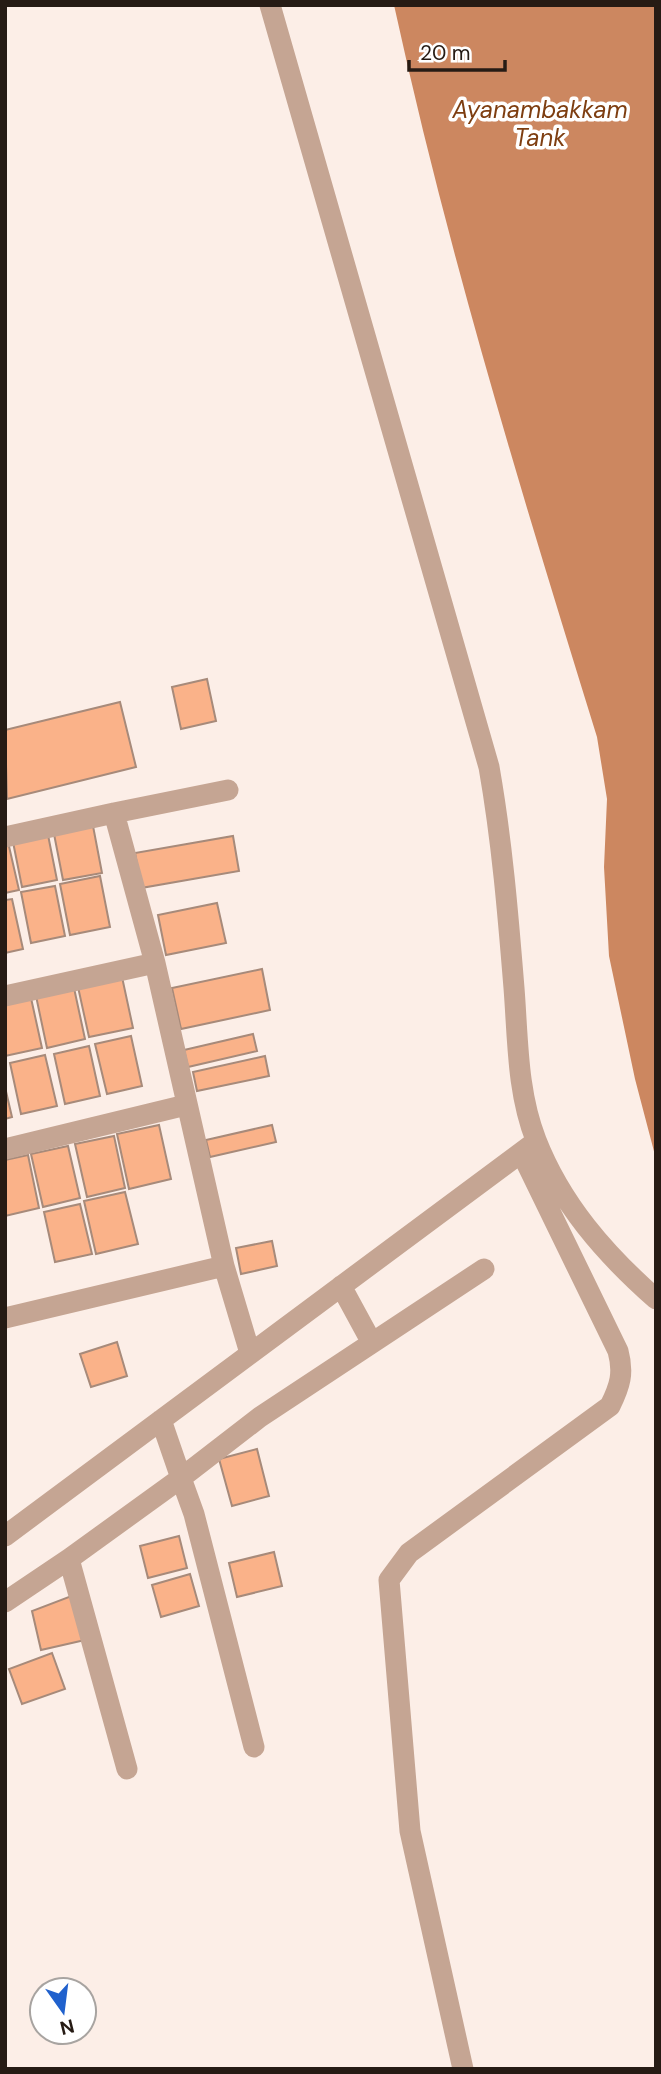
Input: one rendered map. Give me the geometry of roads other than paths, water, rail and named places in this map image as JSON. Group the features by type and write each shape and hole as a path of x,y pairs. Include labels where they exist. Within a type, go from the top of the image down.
{"street":[{"path":"270,5 489,767 501,838 521,1083 529,1147 623,1368 621,1385 610,1406 409,1553 389,1580 410,1831 463,2069"},
{"path":"5,838 228,790"},
{"path":"114,813 155,963 224,1266 250,1353"},
{"path":"5,996 155,963"},
{"path":"5,1149 186,1105"},
{"path":"5,1536 529,1147"},
{"path":"529,1147 568,1204 617,1265 656,1299"},
{"path":"5,1318 224,1266"},
{"path":"5,1602 181,1478 260,1417 484,1269"},
{"path":"341,1286 372,1343"},
{"path":"161,1420 194,1514 254,1748"},
{"path":"69,1559 127,1769"}],"water":[{"name":"Ayanambakkam Tank","path":"394,5 656,5 656,1159 635,1079 609,956 604,867 607,799 597,737 462,282"}]}
